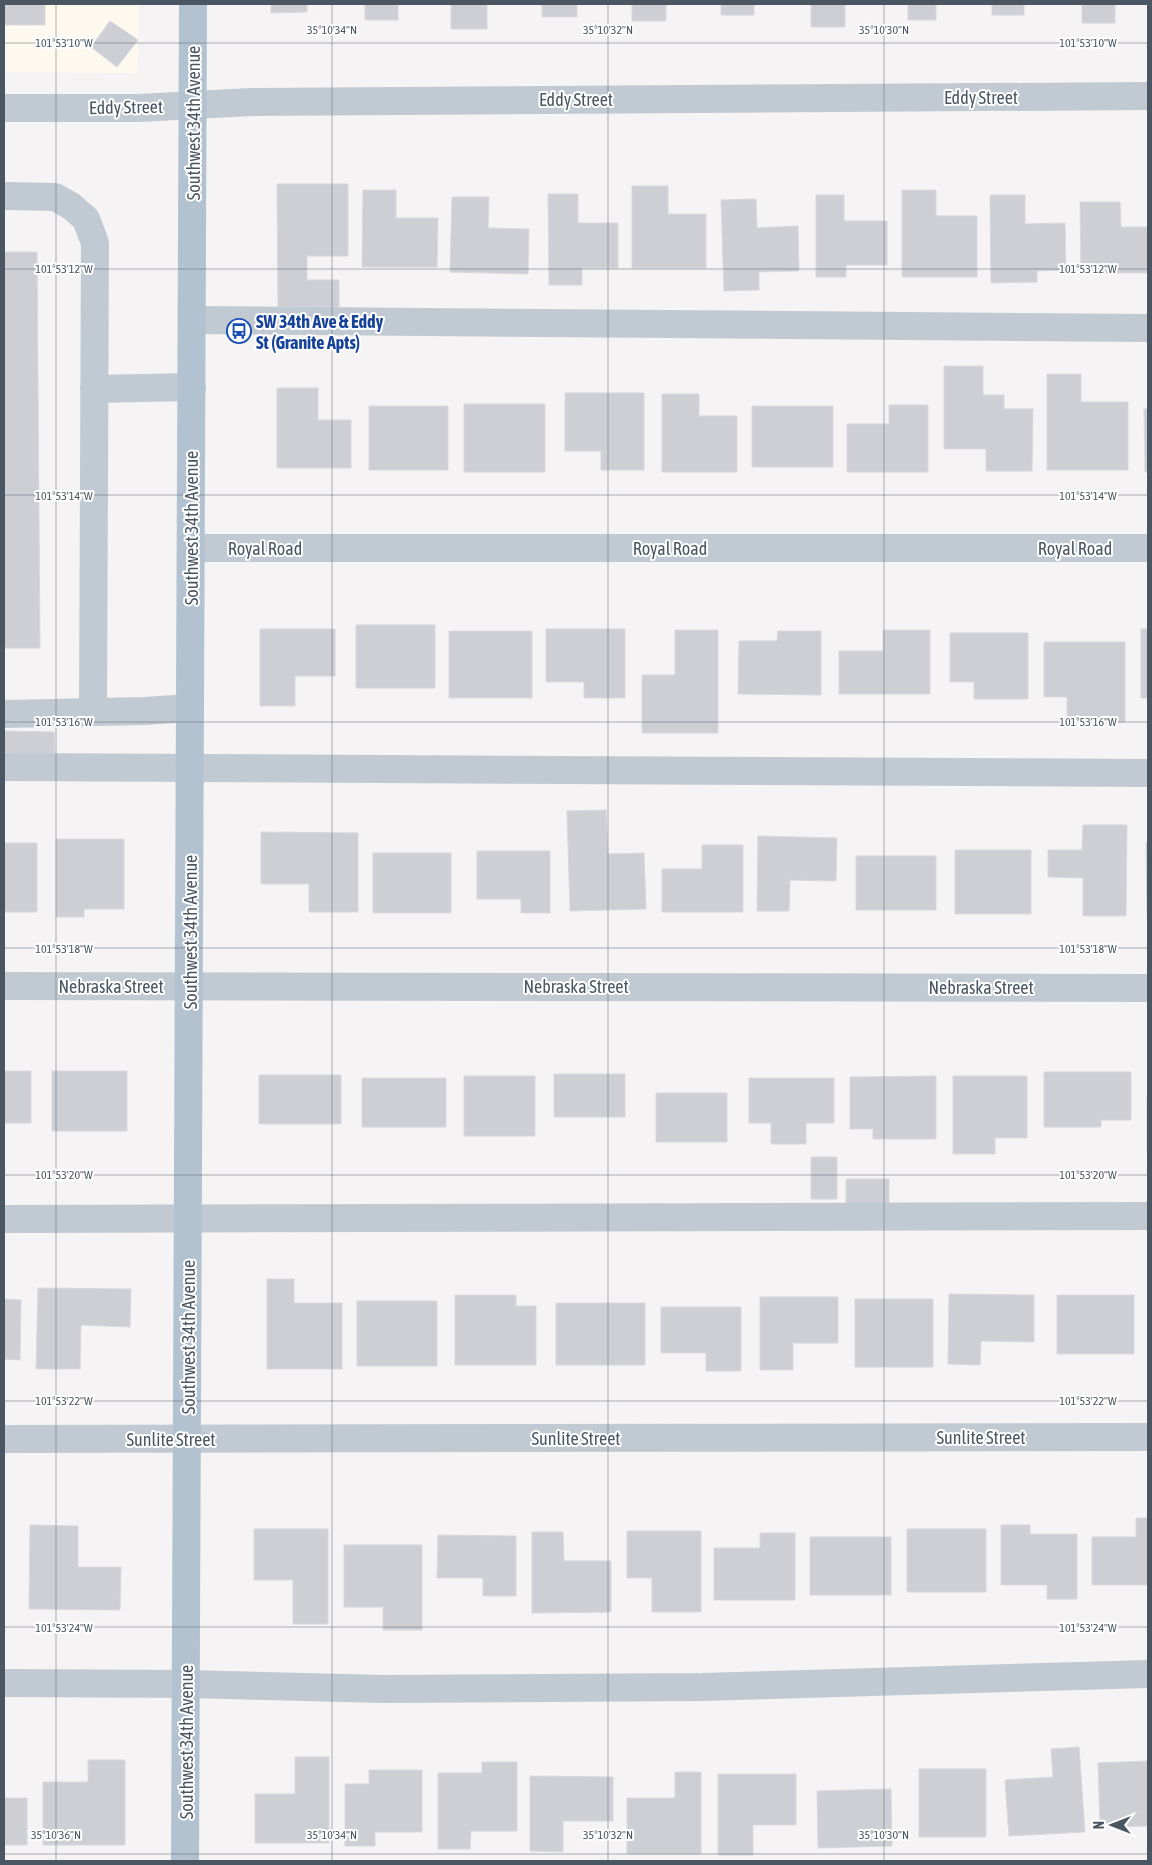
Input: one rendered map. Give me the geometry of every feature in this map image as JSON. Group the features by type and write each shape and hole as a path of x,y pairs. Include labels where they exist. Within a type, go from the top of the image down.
{"main road":[{"name":"Southwest 34th Avenue","path":"185,1861 193,4"}],"street":[{"name":"Eddy Street","path":"4,108 139,108 261,102 1148,96"},
{"path":"4,196 55,197 71,206 86,219 95,243 94,712"},
{"path":"192,320 1148,328"},
{"path":"94,389 192,387"},
{"name":"Royal Road","path":"191,548 1148,548"},
{"path":"4,714 145,711 190,708"},
{"path":"4,767 1148,773"},
{"name":"Nebraska Street","path":"4,986 1148,988"},
{"path":"4,1219 1148,1216"},
{"name":"Sunlite Street","path":"4,1439 1148,1437"},
{"path":"4,1683 186,1684 384,1689 692,1687 1148,1674"}],"shaded area":[{"path":"4,4 139,4 138,73 4,72"}],"building":[{"path":"4,4 45,4 45,25 4,25"},
{"path":"271,4 307,4 307,12 271,13"},
{"path":"365,4 398,4 398,20 365,20"},
{"path":"451,4 487,4 487,29 451,29"},
{"path":"542,4 577,4 577,17 542,17"},
{"path":"632,4 666,4 666,21 632,21"},
{"path":"721,4 754,4 754,15 721,15"},
{"path":"811,4 845,4 845,27 811,27"},
{"path":"908,4 936,4 936,20 908,20"},
{"path":"992,4 1024,4 1024,15 992,15"},
{"path":"1082,4 1115,4 1115,23 1082,23"},
{"path":"110,21 138,40 117,67 91,47"},
{"path":"277,184 348,184 348,256 307,256 307,280 339,280 339,307 278,307"},
{"path":"632,186 668,186 668,214 706,214 706,268 632,268"},
{"path":"363,190 396,190 396,218 438,218 437,267 362,267"},
{"path":"902,190 936,190 936,216 977,216 977,277 902,277"},
{"path":"548,194 578,194 578,223 618,223 618,268 582,268 582,285 549,285"},
{"path":"816,195 844,195 844,221 887,221 887,265 846,265 846,277 816,277"},
{"path":"990,195 1025,195 1025,224 1065,223 1066,270 1037,271 1037,282 991,283"},
{"path":"452,197 489,197 488,228 529,229 528,274 450,272"},
{"path":"756,199 757,228 798,226 799,271 759,272 759,290 724,291 721,200"},
{"path":"1080,202 1120,202 1121,227 1148,227 1148,273 1081,273"},
{"path":"4,252 37,252 40,648 4,648"},
{"path":"944,366 983,366 983,395 1004,395 1004,409 1033,409 1032,471 986,471 986,449 944,449"},
{"path":"1047,374 1081,374 1081,402 1128,402 1128,470 1047,470"},
{"path":"277,388 318,388 318,420 351,420 351,468 277,468"},
{"path":"565,393 644,393 644,470 601,470 601,451 565,451"},
{"path":"662,394 699,394 699,416 737,416 737,472 662,472"},
{"path":"464,404 545,404 545,472 464,472"},
{"path":"889,405 928,405 928,472 847,472 847,424 889,424"},
{"path":"369,406 448,406 448,470 369,470"},
{"path":"752,406 833,406 833,467 752,467"},
{"path":"1144,409 1148,409 1148,472 1145,472"},
{"path":"356,625 435,625 435,688 356,688"},
{"path":"260,629 335,629 335,676 295,676 295,706 260,706"},
{"path":"546,629 625,629 625,698 584,698 584,682 546,682"},
{"path":"1141,629 1148,629 1148,698 1141,698"},
{"path":"675,630 718,630 718,733 642,733 642,675 675,675"},
{"path":"883,630 930,630 930,694 839,694 839,651 883,651"},
{"path":"449,631 532,631 532,698 449,698"},
{"path":"778,631 821,631 821,695 738,694 739,641 777,641"},
{"path":"950,633 1028,633 1028,699 974,699 974,682 950,682"},
{"path":"1044,642 1125,642 1125,722 1067,722 1067,697 1044,697"},
{"path":"4,731 54,732 55,758 4,758"},
{"path":"606,810 608,854 644,853 646,909 570,911 567,811"},
{"path":"1083,825 1127,825 1126,916 1083,916 1083,878 1048,877 1048,850 1082,850"},
{"path":"261,832 358,833 358,912 309,912 309,884 261,884"},
{"path":"758,836 837,838 836,881 790,880 789,911 757,911"},
{"path":"56,839 124,839 124,909 84,909 84,917 56,917"},
{"path":"4,843 37,843 37,912 4,912"},
{"path":"1146,843 1148,843 1148,917 1147,917"},
{"path":"702,845 743,845 743,912 662,912 662,869 702,869"},
{"path":"955,850 1031,850 1031,914 955,914"},
{"path":"477,851 550,851 550,913 521,913 521,899 477,899"},
{"path":"373,853 451,853 451,913 373,913"},
{"path":"856,856 936,856 936,910 856,910"},
{"path":"4,1071 31,1071 31,1123 4,1123"},
{"path":"52,1071 127,1071 127,1131 52,1131"},
{"path":"1044,1072 1131,1072 1131,1120 1101,1120 1101,1127 1044,1127"},
{"path":"554,1074 625,1074 625,1117 554,1117"},
{"path":"259,1075 341,1075 341,1124 259,1124"},
{"path":"464,1076 535,1076 535,1136 464,1136"},
{"path":"936,1076 936,1139 873,1139 873,1129 850,1129 850,1077"},
{"path":"953,1076 1027,1076 1027,1138 995,1138 995,1154 953,1154"},
{"path":"362,1078 446,1078 446,1127 362,1127"},
{"path":"749,1078 834,1078 834,1123 806,1123 806,1144 771,1144 771,1123 749,1123"},
{"path":"656,1093 727,1093 727,1142 656,1142"},
{"path":"1148,1097 1148,1153 1147,1153"},
{"path":"811,1157 837,1157 837,1199 811,1199"},
{"path":"846,1179 889,1179 889,1204 846,1204"},
{"path":"267,1279 294,1279 294,1303 342,1303 342,1369 267,1369"},
{"path":"38,1288 131,1289 130,1327 81,1325 80,1369 36,1369"},
{"path":"949,1294 1034,1295 1034,1342 981,1341 980,1365 948,1364"},
{"path":"455,1295 516,1295 516,1306 536,1306 536,1365 455,1365"},
{"path":"1057,1295 1134,1295 1134,1354 1057,1354"},
{"path":"760,1297 838,1297 838,1343 793,1343 793,1370 760,1370"},
{"path":"4,1299 21,1300 20,1360 4,1359"},
{"path":"855,1299 933,1299 933,1367 855,1367"},
{"path":"357,1301 437,1301 437,1366 357,1366"},
{"path":"556,1303 645,1303 645,1365 556,1365"},
{"path":"661,1307 741,1307 741,1371 706,1371 706,1353 661,1353"},
{"path":"1136,1518 1148,1518 1148,1585 1092,1585 1092,1537 1136,1537"},
{"path":"30,1525 78,1526 78,1567 121,1567 120,1610 29,1609"},
{"path":"1001,1525 1030,1525 1030,1534 1077,1534 1077,1599 1047,1599 1047,1585 1001,1585"},
{"path":"254,1529 328,1529 328,1624 293,1624 293,1580 254,1580"},
{"path":"907,1529 986,1529 986,1592 907,1592"},
{"path":"627,1531 701,1531 701,1612 652,1612 652,1578 627,1578"},
{"path":"532,1532 563,1532 564,1561 611,1561 611,1612 532,1613"},
{"path":"760,1533 795,1533 795,1600 714,1600 714,1548 760,1548"},
{"path":"438,1535 516,1536 516,1596 483,1596 483,1578 437,1578"},
{"path":"810,1537 891,1537 891,1595 810,1595"},
{"path":"344,1545 422,1545 422,1630 383,1630 383,1607 344,1607"},
{"path":"1079,1747 1085,1832 1009,1836 1005,1780 1053,1777 1051,1749"},
{"path":"295,1757 329,1757 329,1843 255,1843 255,1794 295,1794"},
{"path":"88,1760 125,1760 125,1845 43,1845 43,1782 88,1782"},
{"path":"1148,1761 1148,1826 1100,1827 1098,1763"},
{"path":"482,1762 517,1762 517,1831 471,1831 470,1849 438,1849 438,1773 482,1773"},
{"path":"919,1769 986,1769 986,1837 919,1837"},
{"path":"369,1770 422,1770 422,1832 375,1832 375,1846 345,1846 345,1784 369,1784"},
{"path":"675,1772 701,1772 701,1854 627,1854 627,1798 675,1798"},
{"path":"718,1774 796,1774 796,1825 753,1825 753,1855 718,1855"},
{"path":"530,1776 613,1777 613,1821 563,1821 563,1852 530,1851"},
{"path":"891,1789 892,1846 818,1848 817,1791"},
{"path":"4,1798 27,1798 27,1845 4,1845"}],"place":[{"name":"SW 34th Ave & Eddy St (Granite Apts)","path":"239,331"}]}
